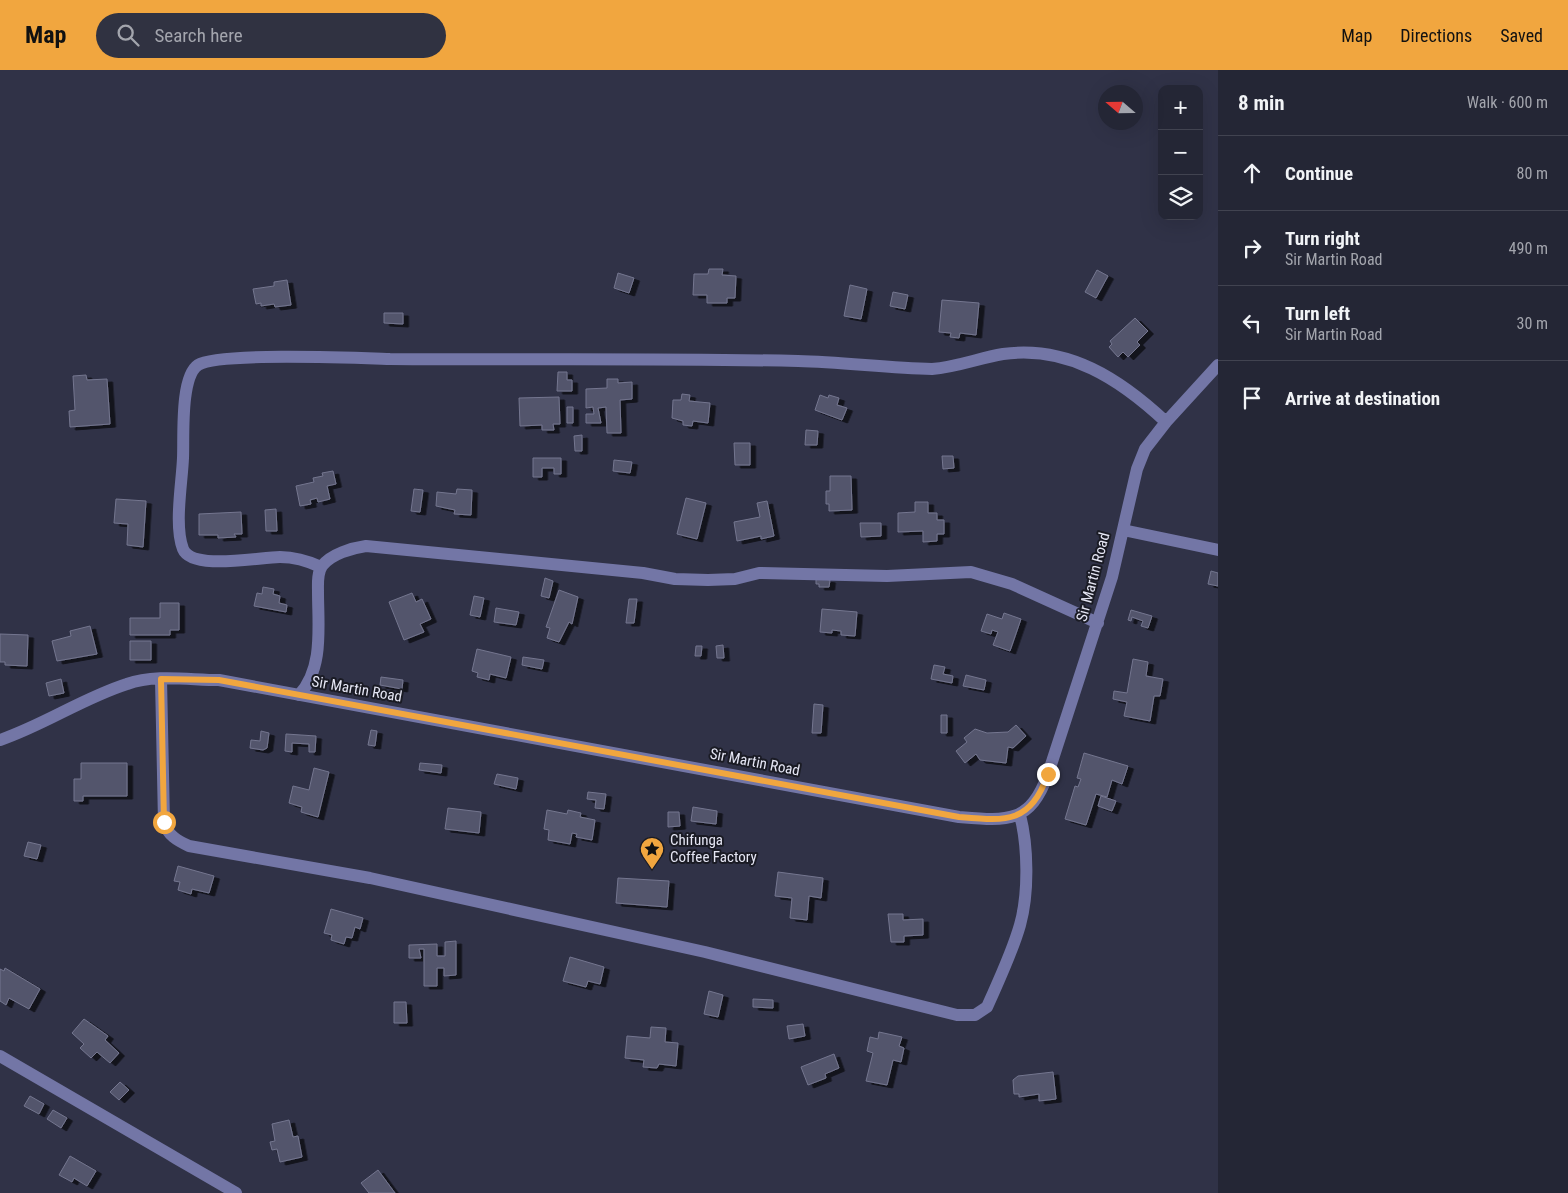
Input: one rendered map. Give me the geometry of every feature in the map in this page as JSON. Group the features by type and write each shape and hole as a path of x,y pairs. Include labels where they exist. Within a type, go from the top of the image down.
{"street":[{"path":"321,567 289,557 210,562 195,560 186,554 181,539 180,513 185,419 190,375 197,366 218,359 330,358 566,361 649,359 781,361 932,369 953,367 1000,354 1034,351 1062,357 1087,366 1122,385 1166,422"},
{"name":"Sir Martin Road","path":"0,740 28,730 128,683 161,679 219,680 959,817 990,819 1020,815 1030,808 1042,791 1098,623 1137,469 1145,449 1166,422 1218,365"},
{"path":"1123,530 1218,550"},
{"path":"299,695 311,680 314,672 321,567 332,558 347,550 366,546 643,573 675,579 729,580 759,573 887,576 972,572 1012,584 1098,623"},
{"path":"161,679 164,822 170,834 189,846 379,880 705,952 957,1015 975,1015 987,1006 1020,924 1025,833 1020,815"},
{"path":"0,1056 236,1193"}],"building":[{"path":"709,269 723,269 722,275 736,276 735,298 727,298 727,303 707,303 707,295 693,295 694,274 708,274"},
{"path":"1097,270 1108,276 1096,298 1085,292"},
{"path":"618,273 634,278 629,293 614,288"},
{"path":"287,280 291,305 275,307 274,304 261,306 261,303 256,304 253,289 274,286 274,282"},
{"path":"850,285 867,289 861,319 844,316"},
{"path":"893,292 908,295 905,309 890,306"},
{"path":"942,300 979,303 976,335 960,333 959,338 950,337 951,333 939,332"},
{"path":"384,313 403,313 403,324 384,323"},
{"path":"1135,318 1148,331 1137,342 1140,345 1128,357 1123,352 1118,357 1109,347 1112,344 1110,341"},
{"path":"558,372 567,372 567,380 572,380 572,391 557,391"},
{"path":"86,375 87,380 107,379 110,424 70,427 69,411 75,410 73,376"},
{"path":"607,379 618,379 618,383 632,382 632,399 620,400 621,433 607,433 606,407 598,408 601,423 586,423 586,414 594,414 593,407 586,408 586,389 607,388"},
{"path":"682,394 690,395 689,401 710,403 708,423 693,421 692,426 683,425 683,421 672,418 673,400 681,400"},
{"path":"820,395 828,398 829,395 839,398 837,405 847,408 842,420 815,410"},
{"path":"559,397 560,424 553,424 554,430 542,430 542,425 520,426 519,398"},
{"path":"567,407 573,407 573,423 567,423"},
{"path":"806,430 818,431 817,445 805,445"},
{"path":"582,435 582,451 575,451 574,436"},
{"path":"734,443 750,443 750,465 735,465"},
{"path":"942,456 953,456 954,468 943,469"},
{"path":"533,458 561,458 561,474 554,474 554,468 542,468 542,477 533,477"},
{"path":"614,460 632,462 630,473 613,471"},
{"path":"333,471 336,484 327,486 330,499 318,502 317,498 310,500 311,504 300,506 296,486 314,482 313,478 323,476 322,473"},
{"path":"830,476 851,476 852,510 829,511 829,504 826,504 826,491 830,491"},
{"path":"414,489 423,490 420,512 411,511"},
{"path":"457,489 472,490 471,515 454,514 455,510 436,506 437,492 456,494"},
{"path":"686,498 706,503 697,539 677,534"},
{"path":"116,499 146,501 143,547 127,545 128,524 114,523"},
{"path":"767,501 774,536 761,539 761,536 737,541 734,522 760,517 757,503"},
{"path":"915,502 928,502 928,513 937,513 937,520 944,520 944,534 937,534 937,541 923,542 923,531 898,532 898,513 915,512"},
{"path":"276,509 277,531 266,531 265,510"},
{"path":"241,512 242,534 234,534 236,537 218,538 218,535 199,535 199,514"},
{"path":"860,523 881,523 881,536 861,537"},
{"path":"1211,571 1218,573 1218,586 1208,584"},
{"path":"545,578 553,581 549,598 541,596"},
{"path":"816,578 830,580 829,587 819,587 819,584 816,584"},
{"path":"263,587 274,589 273,594 280,596 279,603 287,605 286,612 254,606 257,593 262,594"},
{"path":"559,590 578,597 572,624 569,622 559,642 547,638 550,628 546,627"},
{"path":"412,593 416,602 422,599 431,619 420,624 424,632 404,640 389,602"},
{"path":"474,596 484,598 480,617 470,615"},
{"path":"629,599 637,599 634,623 626,623"},
{"path":"160,603 179,603 179,630 170,630 170,635 130,635 130,618 160,618"},
{"path":"496,608 519,612 516,625 494,622"},
{"path":"822,609 857,612 855,636 841,635 841,631 832,630 832,633 820,632"},
{"path":"1131,610 1152,616 1148,628 1141,626 1143,621 1132,617 1131,621 1128,620"},
{"path":"1004,613 1021,619 1010,651 993,645 998,632 992,630 991,634 981,631 987,614 1002,619"},
{"path":"90,626 97,654 57,661 52,641 71,636 70,631"},
{"path":"0,634 28,635 27,666 5,665 5,662 0,662"},
{"path":"130,641 151,641 151,660 130,660"},
{"path":"723,645 724,658 717,658 716,646"},
{"path":"696,646 702,646 701,656 695,656"},
{"path":"477,649 511,657 506,678 490,674 489,680 477,677 478,673 472,671"},
{"path":"523,657 544,660 542,669 522,665"},
{"path":"1133,659 1148,662 1146,676 1163,679 1160,696 1154,696 1150,721 1124,716 1127,702 1113,699 1114,691 1127,693"},
{"path":"934,665 945,667 943,674 953,676 952,683 931,679"},
{"path":"966,675 986,680 984,690 963,686"},
{"path":"381,677 403,680 402,689 380,685"},
{"path":"61,679 64,693 49,696 46,683"},
{"path":"814,704 823,705 821,733 812,733"},
{"path":"941,715 947,715 947,733 941,733"},
{"path":"1016,725 1026,736 1013,748 1008,747 1006,763 980,760 976,754 965,763 956,751 967,742 964,738 975,729 987,733 1008,732"},
{"path":"371,730 377,731 375,746 368,745"},
{"path":"261,731 269,733 267,748 263,750 250,748 251,740 260,741"},
{"path":"286,734 316,736 315,752 309,752 309,744 292,743 292,752 285,751"},
{"path":"1084,753 1128,766 1122,784 1112,780 1107,797 1096,794 1086,825 1065,819 1075,786 1078,787 1081,779 1077,778"},
{"path":"81,763 127,763 127,796 83,796 83,801 74,801 74,779 81,779"},
{"path":"420,763 442,765 441,773 419,770"},
{"path":"314,768 329,772 318,817 301,812 302,807 289,803 293,786 309,790"},
{"path":"497,774 518,778 516,789 494,784"},
{"path":"588,792 606,794 604,809 595,808 596,800 587,799"},
{"path":"1101,796 1116,801 1112,811 1098,806"},
{"path":"693,807 717,811 716,824 691,821"},
{"path":"448,808 481,812 479,833 445,829"},
{"path":"547,810 567,814 568,810 581,813 580,817 595,820 592,840 576,837 577,834 572,833 570,844 548,840 549,830 544,829"},
{"path":"668,812 679,812 680,826 668,827"},
{"path":"28,842 41,845 37,859 24,856"},
{"path":"178,866 214,876 209,893 192,889 191,894 178,890 180,882 174,881"},
{"path":"778,872 823,878 821,898 809,896 807,920 790,918 792,898 775,896"},
{"path":"618,878 669,881 667,907 616,903"},
{"path":"331,909 363,918 360,929 355,927 352,938 346,937 344,944 331,940 332,935 324,933"},
{"path":"888,914 903,914 903,920 923,919 923,935 904,936 904,942 891,942"},
{"path":"456,941 456,975 444,976 444,968 437,968 437,986 424,986 424,949 419,949 421,958 409,958 409,945 437,944 437,956 445,956 445,942"},
{"path":"570,957 604,967 600,984 588,981 586,987 563,981"},
{"path":"5,968 40,989 29,1009 9,998 6,1005 0,1001 0,969 4,971"},
{"path":"709,991 723,995 718,1017 704,1014"},
{"path":"753,999 773,1000 773,1008 753,1007"},
{"path":"394,1002 406,1002 407,1023 394,1023"},
{"path":"84,1019 108,1036 105,1040 119,1053 110,1063 97,1052 91,1058 80,1048 84,1044 72,1033"},
{"path":"803,1024 805,1036 789,1039 787,1026"},
{"path":"651,1027 666,1028 665,1042 678,1043 676,1066 659,1064 657,1068 643,1067 644,1060 625,1058 627,1036 650,1038"},
{"path":"879,1032 902,1037 899,1046 904,1048 901,1062 893,1060 887,1085 866,1081 873,1053 867,1051 870,1037 878,1039"},
{"path":"834,1054 839,1068 825,1074 826,1078 808,1085 801,1067"},
{"path":"1053,1072 1056,1099 1039,1101 1039,1094 1019,1097 1019,1094 1014,1094 1013,1080 1018,1076"},
{"path":"120,1082 129,1090 119,1100 110,1092"},
{"path":"30,1096 44,1104 39,1114 24,1106"},
{"path":"53,1110 67,1118 61,1128 47,1119"},
{"path":"289,1120 293,1137 298,1136 302,1157 280,1162 277,1149 272,1150 270,1142 275,1141 272,1124"},
{"path":"70,1156 96,1171 87,1186 74,1178 72,1182 59,1175"},
{"path":"378,1170 395,1193 369,1193 361,1183"}],"place":[{"name":"Chifunga Coffee Factory","path":"652,870"}],"route":[{"path":"164,822 161,679 219,680 665,761 959,817 990,819 1020,815 1030,808 1042,791 1048,774"}]}
